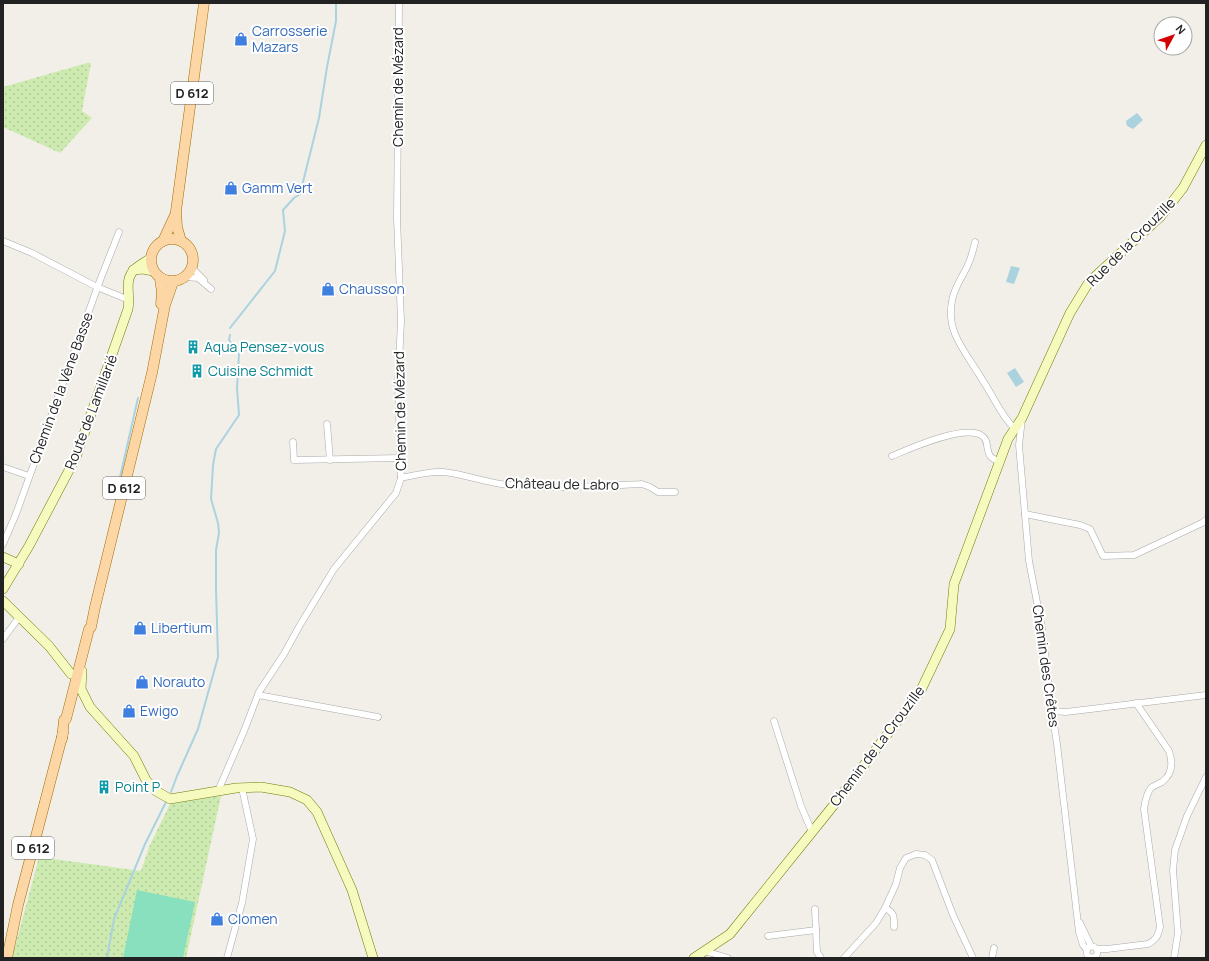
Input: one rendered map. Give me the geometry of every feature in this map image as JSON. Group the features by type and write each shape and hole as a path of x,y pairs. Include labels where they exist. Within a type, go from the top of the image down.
{"main road":[{"name":"D 612","path":"181,241 177,227 176,211 204,3"},
{"name":"D 612","path":"163,241 176,211"},
{"path":"169,239 181,241 186,244 193,255 194,262 192,268 186,276 173,282 157,275 151,258 155,247 163,241 169,239"},
{"name":"D 612","path":"145,399 161,304 162,292 157,275"},
{"name":"D 612","path":"7,958 18,905 62,739 64,720 66,719 89,629 91,627 153,367 165,305 173,282"}],"street":[{"name":"Chemin de Mézard","path":"218,791 258,695 334,569 396,493 401,478 398,383 401,321 397,218 399,3"},
{"name":"Rue de la Crouzille","path":"1016,428 1070,313 1089,282 1161,216 1183,188 1206,146"},
{"name":"Chemin de la Vène Basse","path":"3,544 16,514 119,232"},
{"path":"3,241 32,253 98,287 129,300"},
{"path":"975,242 970,260 952,299 952,324 964,352 990,391 1004,417 1016,428"},
{"path":"133,270 151,258"},
{"path":"186,276 198,278 211,289 192,268"},
{"path":"133,270 143,269 157,275"},
{"name":"Route de Lamillarié","path":"3,589 19,564 76,457 122,327 129,300 128,280 133,270"},
{"name":"Chemin des Crêtes","path":"1022,418 1019,445 1028,561 1042,628 1079,932 1083,945 1093,954"},
{"path":"328,424 330,460"},
{"name":"Chemin de La Crouzille","path":"694,958 730,934 812,832 920,690 950,629 954,584 1008,439 1016,428"},
{"path":"892,456 934,439 971,432 982,435 987,441 991,457 1000,463"},
{"path":"293,442 294,460 400,458"},
{"path":"3,467 29,476"},
{"name":"Château de Labro","path":"401,478 442,472 506,485 585,486 642,484 658,492 675,492"},
{"path":"1025,514 1090,528 1102,556 1134,555 1206,520"},
{"path":"3,557 19,564"},
{"path":"3,601 49,646 71,674"},
{"path":"3,639 20,616"},
{"path":"84,650 81,689 90,707"},
{"path":"74,689 76,697 90,707 134,756 146,780 156,791 170,799 218,791 261,787 290,792 307,800 317,812 352,890 373,958"},
{"path":"258,695 378,717"},
{"path":"1052,711 1066,712 1206,695"},
{"path":"1093,954 1110,949 1148,944 1154,941 1158,936 1160,927 1144,809 1146,799 1151,788 1169,775 1172,768 1172,760 1169,751 1136,703"},
{"path":"774,721 812,832"},
{"path":"1174,958 1178,933 1173,870 1175,850 1187,816 1206,777"},
{"path":"228,958 242,903 253,840 242,788"},
{"path":"844,958 876,923 896,884 900,868 906,858 916,854 925,855 932,860 953,915 973,958"},
{"path":"885,908 892,912 894,927"},
{"path":"815,909 817,952 821,958"},
{"path":"768,936 816,930"},
{"path":"992,958 994,948"},
{"path":"705,951 728,958"}],"green space":[{"path":"91,63 82,111 92,118 60,153 3,127 3,87"},
{"path":"221,796 186,958 12,958 39,857 141,871 149,847 170,804"},
{"path":"137,890 195,902 183,958 123,958"}],"water":[{"path":"1137,113 1143,120 1133,129 1127,126 1126,121"},
{"path":"1011,266 1020,268 1014,284 1006,282"},
{"path":"1015,368 1024,382 1016,387 1007,373"}],"waterway":[{"path":"230,328 275,271 285,231 283,210 300,194 319,118 336,21 336,3"},
{"path":"171,792 198,729 218,657 216,550 219,533 218,523 211,499 213,465 216,449 239,415 237,388 239,354 229,340 230,335"},
{"path":"115,499 138,398"},
{"path":"107,958 114,919 145,844 166,802"}],"place":[{"name":"Carrosserie Mazars","path":"241,39"},
{"name":"Gamm Vert","path":"231,188"},
{"name":"Chausson","path":"328,289"},
{"name":"Aqua Pensez-vous","path":"193,347"},
{"name":"Cuisine Schmidt","path":"197,371"},
{"name":"Libertium","path":"140,628"},
{"name":"Norauto","path":"142,682"},
{"name":"Ewigo","path":"129,711"},
{"name":"Point P","path":"104,787"},
{"name":"Clomen","path":"217,919"}]}
